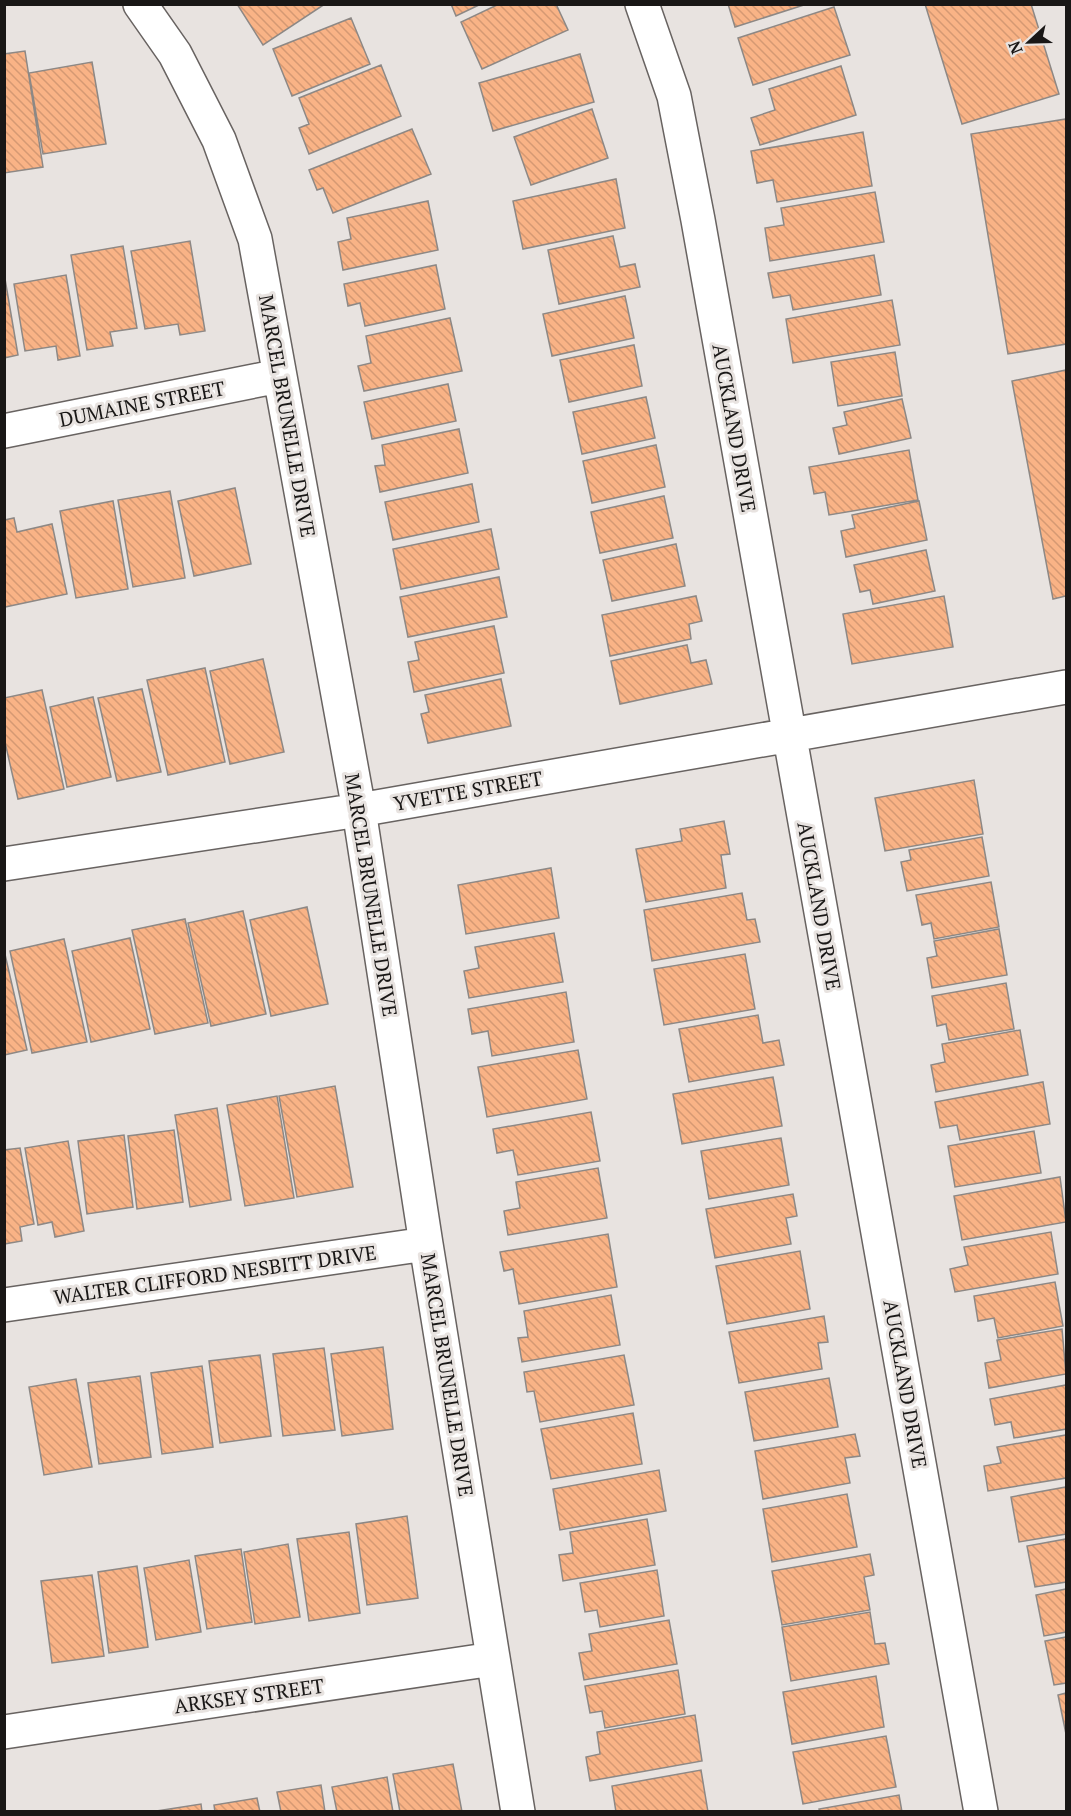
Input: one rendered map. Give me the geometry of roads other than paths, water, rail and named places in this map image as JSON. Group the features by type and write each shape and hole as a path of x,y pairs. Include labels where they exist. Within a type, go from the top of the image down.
{"street":[{"name":"MARCEL BRUNELLE DRIVE","path":"140,4 175,54 219,140 255,239 359,810 426,1245 518,1812"},
{"name":"AUCKLAND DRIVE","path":"642,4 676,107 981,1812"},
{"name":"DUMAINE STREET","path":"4,431 279,376"},
{"name":"YVETTE STREET","path":"4,864 359,810 1066,687"},
{"name":"WALTER CLIFFORD NESBITT DRIVE","path":"4,1305 426,1245"},
{"name":"ARKSEY STREET","path":"4,1732 493,1659"}]}
